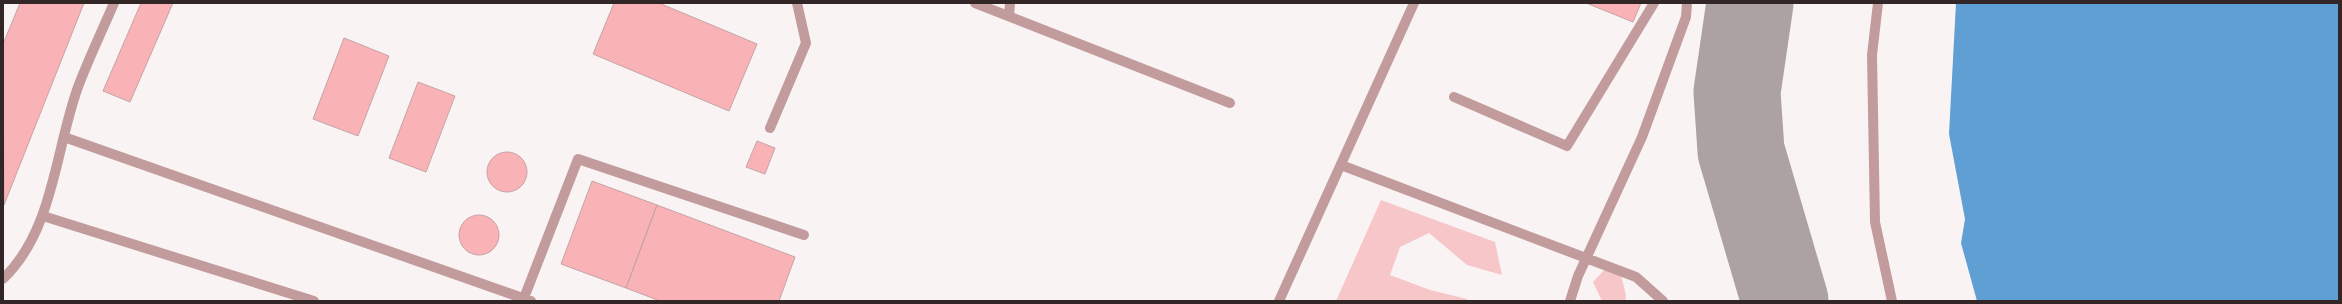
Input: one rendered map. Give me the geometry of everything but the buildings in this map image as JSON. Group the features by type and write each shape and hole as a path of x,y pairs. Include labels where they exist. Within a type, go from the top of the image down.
{"lane":[{"path":"3,279 16,266 43,216 78,87 114,3"},
{"path":"770,128 806,42 796,3"},
{"path":"975,3 1230,103"},
{"path":"1009,16 1010,3"},
{"path":"1279,301 1414,3"},
{"path":"1454,97 1567,146 1654,3"},
{"path":"1570,301 1586,258 1642,137 1686,17 1687,3"},
{"path":"1878,3 1872,54 1875,222 1892,301"},
{"path":"64,137 528,300 578,159 804,236"},
{"path":"1341,165 1636,277 1663,301"},
{"path":"43,216 314,301"}],"shaded area":[{"path":"1381,200 1495,242 1502,275 1467,265 1429,233 1400,247 1390,275 1430,290 1467,299 1466,301 1336,301"},
{"path":"1607,267 1619,268 1626,295 1625,301 1602,301 1593,282"}],"water":[{"path":"1956,3 2339,3 2339,301 1977,301 1961,243 1965,219 1949,134"}],"taxiway":[{"path":"1750,3 1737,92 1741,151 1785,301"}]}
